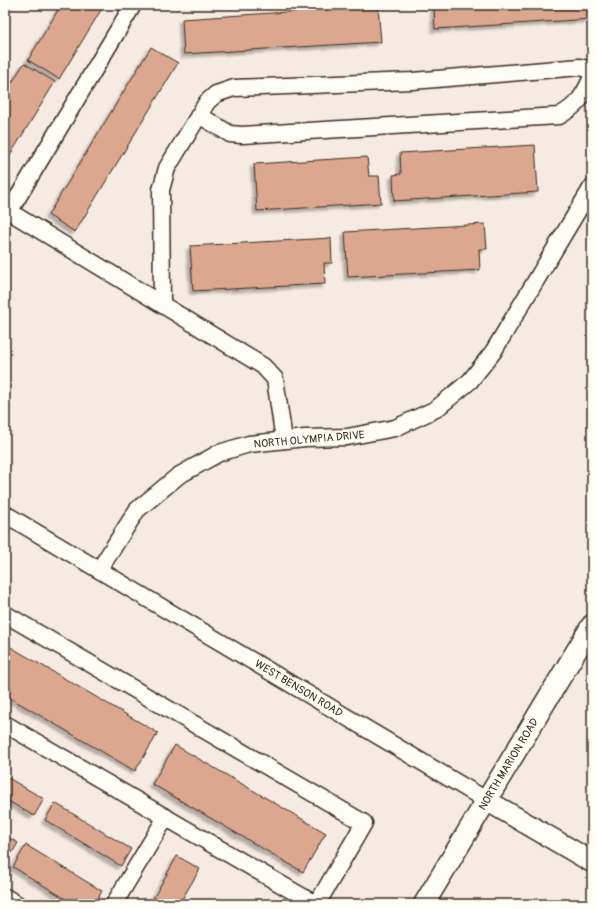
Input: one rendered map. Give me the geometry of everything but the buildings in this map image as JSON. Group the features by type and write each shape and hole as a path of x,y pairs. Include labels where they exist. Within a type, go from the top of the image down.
{"main road":[{"name":"NORTH MARION ROAD","path":"424,904 592,625"},
{"name":"WEST BENSON ROAD","path":"486,800 592,862"}],"street":[{"path":"133,5 7,211 263,366 276,379 284,440"},
{"path":"162,304 161,190 167,168 206,102 216,94 234,88 412,81 580,67 592,71"},
{"path":"199,115 230,134 242,135 559,116 575,107 585,93 592,77"},
{"name":"NORTH OLYMPIA DRIVE","path":"99,570 137,510 178,476 219,453 249,444 284,440 347,437 395,428 436,409 470,381 493,352 592,187"},
{"name":"WEST BENSON ROAD","path":"5,514 486,800"},
{"path":"5,614 364,823 316,904 5,724"},
{"path":"114,904 166,817"},
{"path":"5,897 17,904"}]}
